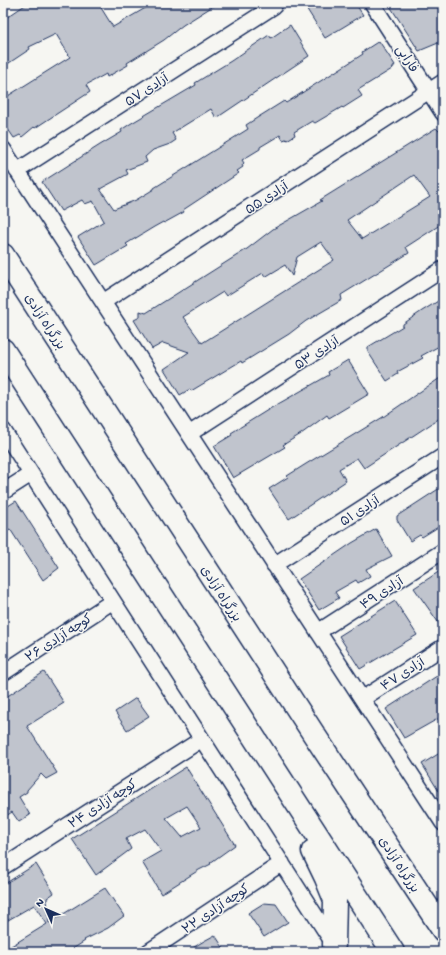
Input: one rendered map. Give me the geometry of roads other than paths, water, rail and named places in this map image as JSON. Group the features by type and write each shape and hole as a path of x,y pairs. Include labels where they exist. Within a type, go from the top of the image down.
{"highway":[{"name":"بزرگراه آزادی","path":"3,255 315,736 443,930"},
{"path":"3,350 392,952"},
{"path":"273,767 335,900 336,949"}],"street":[{"name":"فارابی","path":"372,3 443,112"},
{"name":"آزادی ۵۷","path":"17,171 274,6"},
{"name":"آزادی ۵۵","path":"103,302 443,82"},
{"path":"3,149 443,823"},
{"name":"۵۳ آزادی","path":"189,434 443,269"},
{"path":"3,430 336,949"},
{"name":"۵۱ آزادی","path":"274,565 443,456"},
{"path":"3,492 31,474"},
{"name":"۴۹ آزادی","path":"318,632 443,551"},
{"name":"کوچه آزادی ۲۶","path":"3,673 113,601"},
{"name":"۴۷ آزادی","path":"362,699 443,647"},
{"name":"کوچه آزادی ۲۴","path":"3,867 202,739"},
{"name":"کوچه آزادی ۲۲","path":"148,952 282,863"}]}
